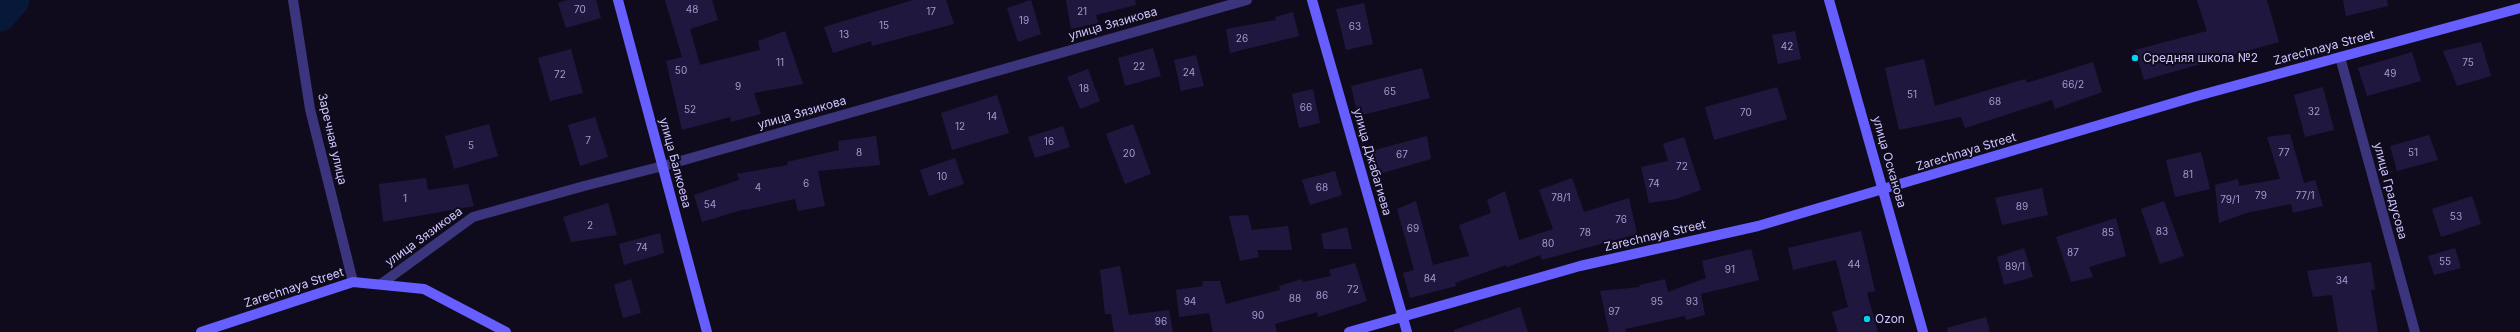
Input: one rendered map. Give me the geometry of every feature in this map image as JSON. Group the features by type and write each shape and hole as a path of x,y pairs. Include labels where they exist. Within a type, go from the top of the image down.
{"street":[{"name":"Заречная улица","path":"293,0 310,109 353,282"},
{"name":"улица Балкоева","path":"618,0 707,332"},
{"name":"улица Зязикова","path":"381,284 473,217 662,166 1247,0"},
{"name":"улица Джабагиева","path":"1312,0 1407,332"},
{"name":"улица Осканова","path":"1829,0 1923,332"},
{"name":"Zarechnaya Street","path":"1349,332 1403,318 1580,266 1758,226 2198,96 2520,8"},
{"name":"улица Градусова","path":"2340,57 2415,332"},
{"name":"Zarechnaya Street","path":"201,332 353,282 424,289 506,332"}],"building":[{"path":"567,0 596,0 601,18 566,28 558,3"},
{"path":"665,0 712,0 718,20 690,29 700,65 760,50 758,41 785,31 803,84 754,93 761,114 731,122 730,117 682,130 666,61 682,57"},
{"path":"913,0 946,0 954,24 872,46 871,41 833,53 824,27"},
{"path":"1031,0 1041,34 1018,42 1007,8"},
{"path":"1066,0 1135,0 1136,5 1096,15 1098,23 1071,29"},
{"path":"2197,0 2267,0 2279,42 2144,80 2135,50 2207,31"},
{"path":"2343,0 2387,0 2388,6 2346,16"},
{"path":"1364,3 1373,44 1346,50 1336,9"},
{"path":"1293,12 1299,36 1230,53 1226,29 1276,20 1275,17"},
{"path":"1795,31 1801,59 1778,64 1772,35"},
{"path":"2481,42 2491,76 2457,86 2443,51"},
{"path":"1153,48 1161,76 1125,86 1118,58"},
{"path":"571,49 583,93 550,101 538,58"},
{"path":"2412,52 2421,81 2367,96 2358,68"},
{"path":"1196,55 1204,86 1181,91 1174,60"},
{"path":"1924,59 1935,106 2025,79 2027,83 2093,62 2102,92 2055,109 2052,100 1965,128 1961,117 1899,130 1885,68"},
{"path":"1422,68 1430,98 1358,116 1351,86"},
{"path":"1088,69 1100,101 1080,109 1067,77"},
{"path":"1777,87 1787,119 1714,140 1705,107"},
{"path":"2323,87 2334,130 2305,137 2294,95"},
{"path":"1313,89 1320,123 1299,128 1292,94"},
{"path":"997,95 1009,133 952,150 941,113"},
{"path":"595,117 608,157 580,166 568,125"},
{"path":"489,124 498,156 454,169 445,136"},
{"path":"1133,124 1151,174 1125,184 1106,134"},
{"path":"1063,126 1070,147 1035,158 1028,137"},
{"path":"2290,134 2304,183 2315,180 2323,206 2293,213 2291,204 2246,213 2219,223 2215,185 2238,179 2239,186 2280,179 2267,137"},
{"path":"2429,135 2438,160 2397,171 2390,146"},
{"path":"876,136 880,165 818,171 825,206 798,211 795,199 745,209 702,222 694,195 739,180 737,174 788,165 787,162 839,150 838,141"},
{"path":"1427,136 1431,159 1379,174 1371,151"},
{"path":"1684,137 1701,190 1676,199 1649,203 1641,167 1668,161 1663,144"},
{"path":"2201,152 2210,189 2175,197 2166,160"},
{"path":"955,158 964,184 929,196 920,170"},
{"path":"1335,171 1342,195 1310,205 1302,180"},
{"path":"426,178 428,190 468,184 474,206 383,222 379,184"},
{"path":"1572,178 1584,212 1629,198 1637,234 1542,260 1540,255 1455,283 1456,286 1410,298 1403,273 1414,270 1397,209 1416,201 1433,265 1469,256 1459,225 1491,213 1487,200 1505,191 1519,240 1553,229 1539,190"},
{"path":"2042,188 2048,215 2002,225 1995,198"},
{"path":"2472,196 2481,224 2441,237 2432,209"},
{"path":"2164,201 2184,256 2160,264 2141,209"},
{"path":"608,203 617,235 571,242 563,217"},
{"path":"1248,215 1252,230 1288,226 1292,250 1257,250 1259,257 1240,261 1229,216"},
{"path":"2116,218 2126,256 2089,267 2093,277 2071,282 2056,237"},
{"path":"1347,227 1352,249 1324,249 1321,234"},
{"path":"1861,231 1875,291 1867,293 1878,332 1838,332 1832,312 1848,307 1836,260 1793,270 1788,248"},
{"path":"660,233 664,253 624,265 619,244"},
{"path":"2024,248 2033,277 2004,285 1997,257"},
{"path":"2455,248 2461,268 2434,275 2428,256"},
{"path":"1751,249 1759,280 1701,294 1705,315 1686,320 1685,316 1625,329 1626,332 1609,332 1600,291 1640,287 1639,285 1665,279 1668,292 1706,278 1702,261"},
{"path":"2371,262 2375,290 2371,290 2378,332 2338,332 2332,295 2313,297 2307,271"},
{"path":"1355,263 1367,301 1318,317 1317,312 1275,324 1277,332 1213,332 1209,313 1179,317 1176,290 1203,286 1202,281 1220,281 1226,304 1280,290 1279,286 1302,279 1303,282 1331,276 1329,270"},
{"path":"1120,266 1129,315 1169,310 1173,332 1114,332 1111,314 1105,314 1100,270"},
{"path":"631,279 641,313 623,318 614,285"},
{"path":"1520,307 1528,332 1454,332 1454,330"},
{"path":"1986,317 1990,332 1948,332 1947,328"}],"waterway":[{"path":"0,15 13,0"}],"place":[{"name":"Средняя школа №2","path":"2135,58"},
{"name":"Ozon","path":"1867,319"}]}
